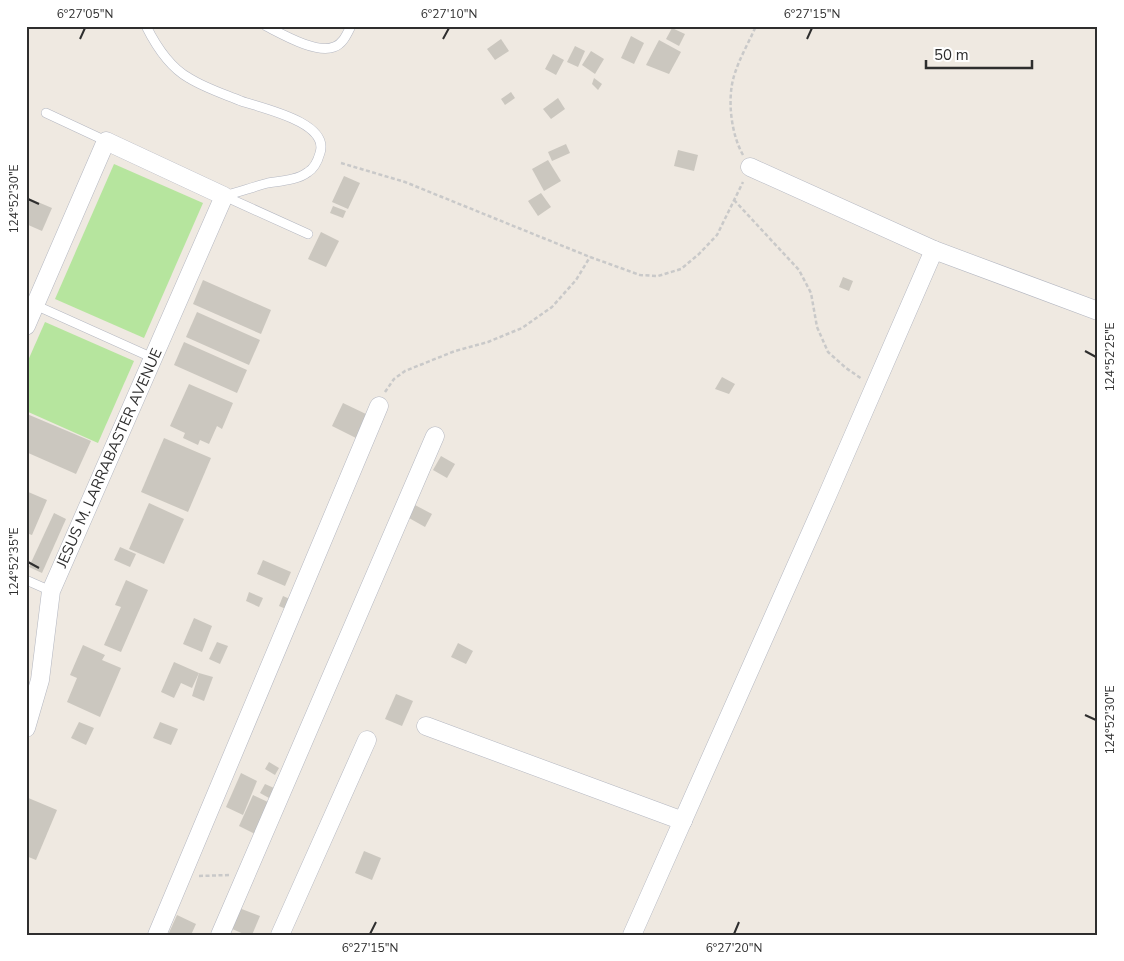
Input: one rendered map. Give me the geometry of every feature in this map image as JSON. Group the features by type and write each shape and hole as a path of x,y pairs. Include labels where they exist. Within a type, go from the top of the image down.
{"street":[{"path":"26,326 106,141 224,196"},
{"path":"750,166 934,250 1098,311"},
{"name":"JESUS M. LARRABASTER AVENUE","path":"26,728 40,680 51,591 224,196"},
{"path":"632,935 934,250"},
{"path":"157,935 379,406"},
{"path":"220,935 435,436"},
{"path":"426,726 683,821"},
{"path":"280,935 367,740"}],"lane":[{"path":"146,26 152,38 172,66 188,78 243,102 288,116 305,124 318,137 322,150 318,162 308,173 224,196"},
{"path":"266,26 322,49 334,47 345,38 351,26"},
{"path":"46,113 106,141"},
{"path":"224,196 308,234"},
{"path":"35,305 153,358"},
{"path":"26,580 51,591"}],"path":[{"path":"341,163 405,182 590,257 640,275 658,276 681,269 717,235 750,166 738,145 730,112 734,77 756,26"},
{"path":"734,200 799,270 811,293 817,327 828,352 846,368 875,386"},
{"path":"379,406 394,379 405,371 455,351 488,342 522,328 552,307 576,280 590,257"},
{"path":"183,874 208,876 246,874"}],"green space":[{"path":"114,164 203,203 144,338 55,299"},
{"path":"45,322 134,361 98,443 26,411 26,365"}],"building":[{"path":"672,28 685,34 679,46 666,39"},
{"path":"631,36 644,43 634,64 621,58"},
{"path":"501,39 509,51 495,60 487,49"},
{"path":"659,40 681,52 669,74 646,65"},
{"path":"575,46 585,51 578,67 567,62"},
{"path":"591,51 604,59 595,74 582,65"},
{"path":"553,54 564,60 556,75 545,69"},
{"path":"594,78 602,84 598,90 592,84"},
{"path":"511,92 515,98 505,105 501,99"},
{"path":"558,98 565,109 551,119 543,109"},
{"path":"566,144 570,153 552,161 548,152"},
{"path":"678,150 698,155 694,171 674,166"},
{"path":"548,160 561,181 544,191 532,169"},
{"path":"344,176 360,183 348,209 332,202"},
{"path":"541,193 551,207 538,216 528,201"},
{"path":"26,197 52,208 42,231 26,224"},
{"path":"333,206 346,211 343,218 330,213"},
{"path":"321,232 339,241 326,267 308,259"},
{"path":"843,277 853,281 849,291 839,287"},
{"path":"203,280 271,310 261,334 193,304"},
{"path":"197,312 260,340 249,365 186,337"},
{"path":"184,342 247,370 237,393 174,365"},
{"path":"722,377 735,384 729,394 715,389"},
{"path":"189,384 233,403 222,429 217,426 209,444 200,440 198,445 183,438 185,433 170,426"},
{"path":"343,403 368,415 356,438 332,426"},
{"path":"27,414 91,441 76,474 26,452"},
{"path":"164,438 211,458 188,512 141,492"},
{"path":"441,456 455,464 447,478 433,470"},
{"path":"26,491 47,500 32,535 26,533"},
{"path":"149,503 184,519 164,564 129,549"},
{"path":"415,505 432,514 425,527 409,518"},
{"path":"54,513 66,519 42,573 29,567"},
{"path":"120,547 136,554 130,567 114,560"},
{"path":"263,560 291,572 285,586 257,574"},
{"path":"126,580 148,590 121,652 104,645 121,607 115,605"},
{"path":"249,592 263,598 259,607 246,601"},
{"path":"283,596 292,600 288,610 279,606"},
{"path":"194,618 212,626 202,652 183,644"},
{"path":"217,642 228,646 220,664 209,659"},
{"path":"458,643 473,651 466,664 451,657"},
{"path":"83,645 105,655 102,660 121,668 100,717 67,702 77,678 70,675"},
{"path":"174,662 199,673 192,688 181,683 174,698 161,692"},
{"path":"199,673 213,677 204,701 192,696"},
{"path":"396,694 413,701 402,726 385,719"},
{"path":"79,722 94,728 86,745 71,738"},
{"path":"160,722 178,729 171,745 153,738"},
{"path":"269,762 279,768 275,775 265,769"},
{"path":"241,773 257,781 243,815 226,807"},
{"path":"265,784 274,788 269,798 260,793"},
{"path":"253,795 270,803 255,834 239,826"},
{"path":"26,797 57,810 36,860 26,856"},
{"path":"364,851 381,858 372,880 355,873"},
{"path":"239,908 260,916 252,935 246,935 230,928"},
{"path":"177,915 196,924 191,935 168,935"}]}
